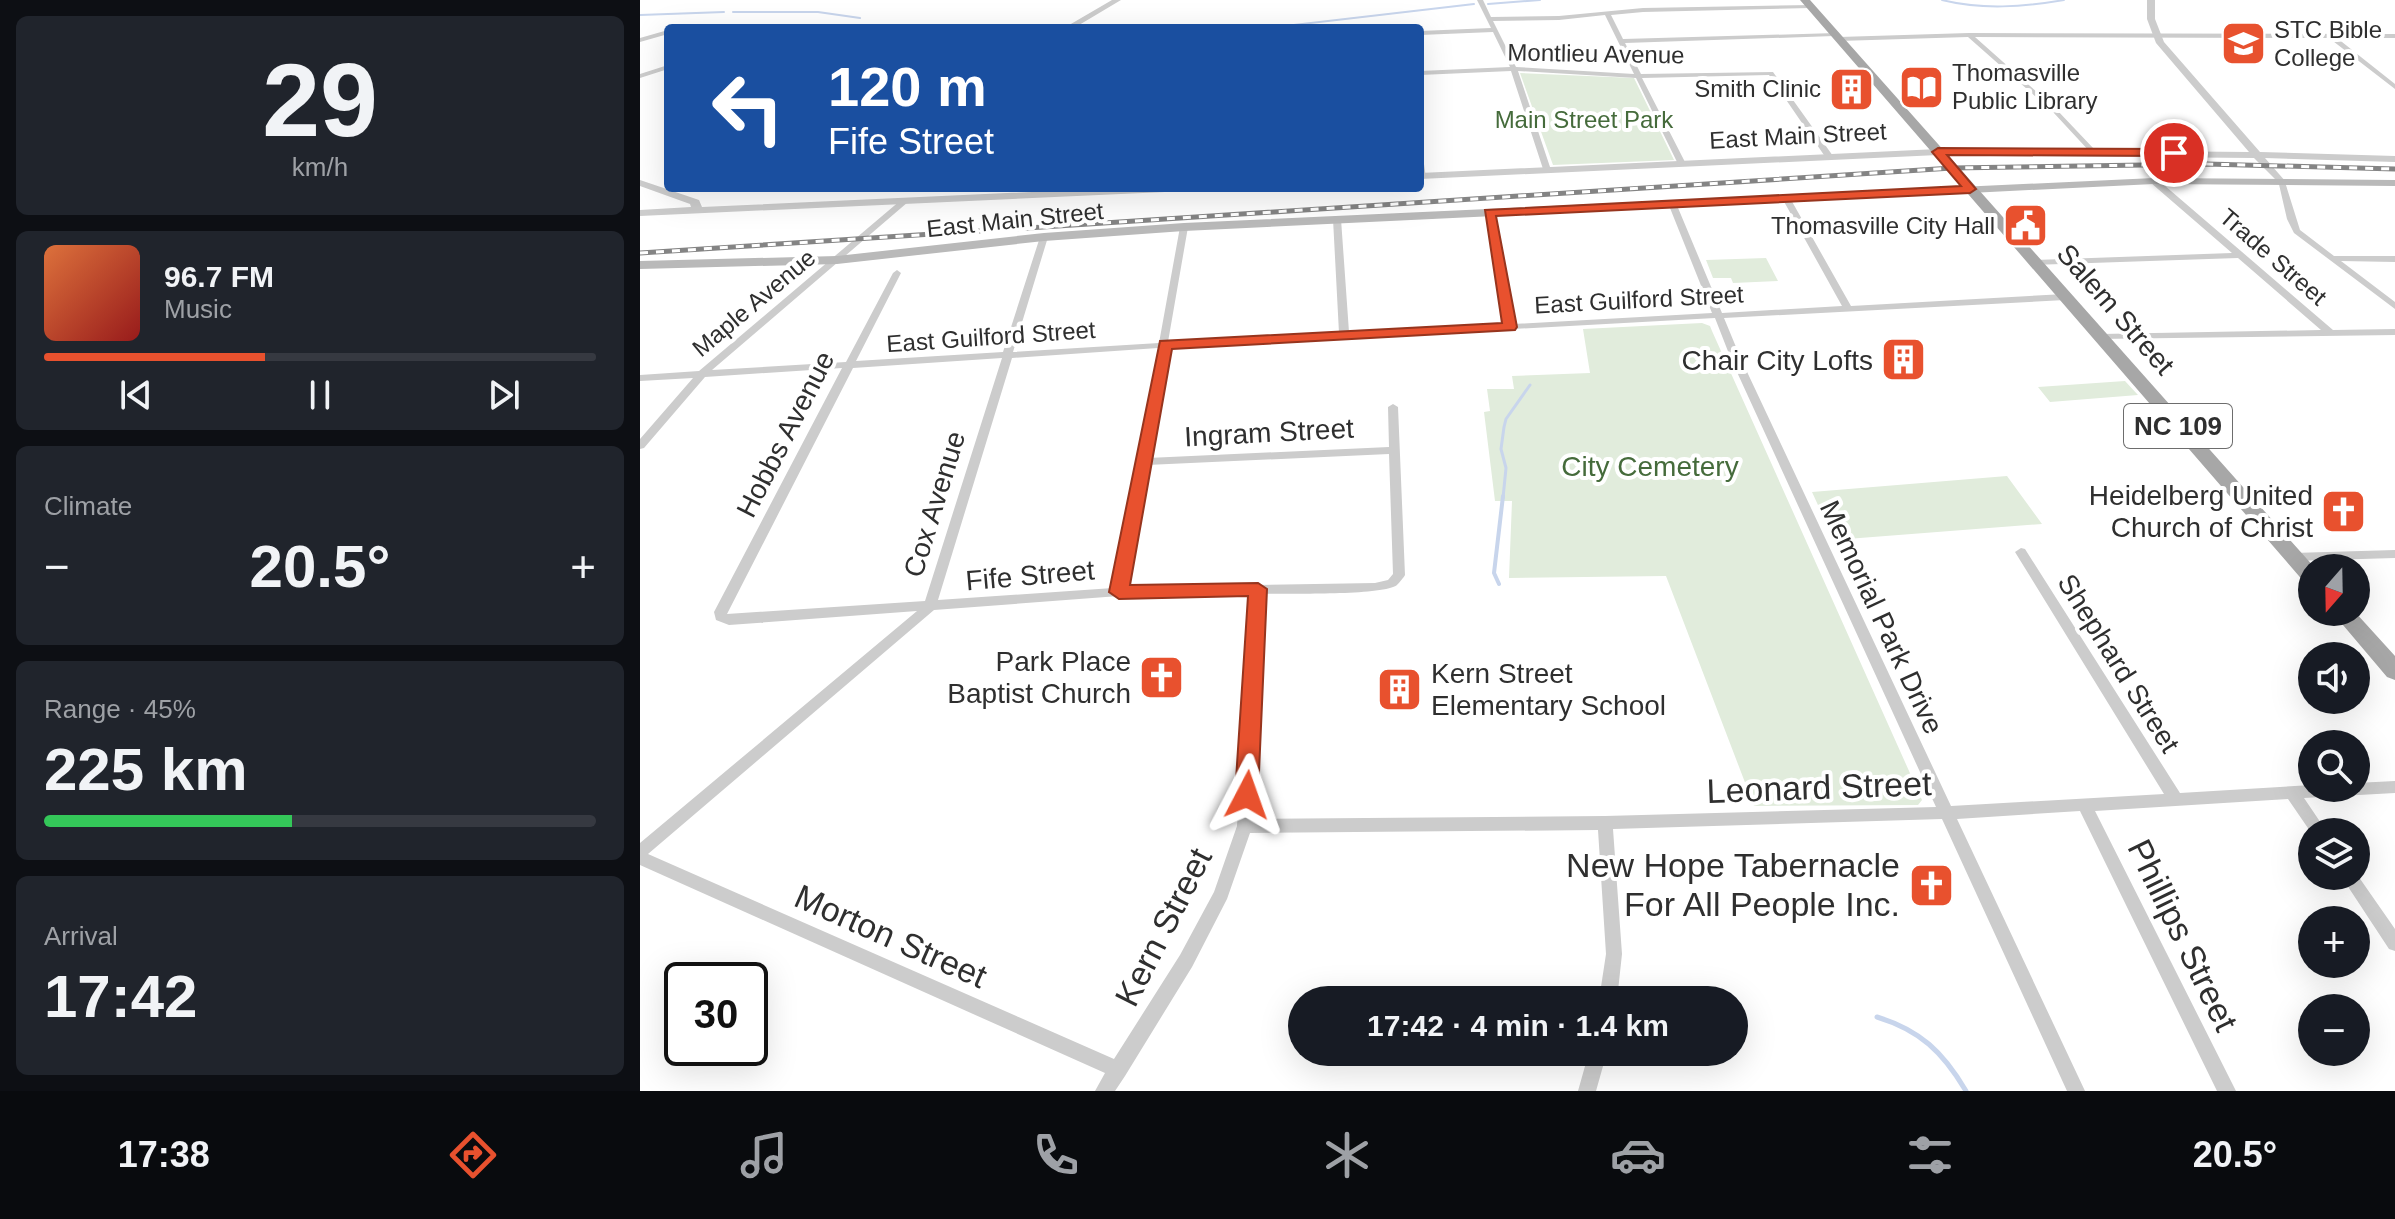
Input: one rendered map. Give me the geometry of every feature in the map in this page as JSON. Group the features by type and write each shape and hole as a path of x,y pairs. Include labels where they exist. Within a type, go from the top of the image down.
{"main road":[{"name":"NC 109","path":"1808,3 1938,152"},
{"name":"Salem Street","path":"1938,152 2298,563"},
{"name":"East Main Street","path":"640,265 837,260 1044,237 1184,227 1970,189 2154,181 2395,183"},
{"path":"2355,626 2395,671"}],"street":[{"path":"1075,24 1117,0"},
{"path":"1480,0 1514,69 1547,170"},
{"path":"2151,0 2156,35 2281,182 2297,231 2395,306"},
{"path":"1488,19 1808,3"},
{"path":"1607,13 1682,164"},
{"path":"1424,33 1493,30"},
{"path":"640,40 664,33"},
{"path":"1969,35 2055,111 2091,151"},
{"path":"1620,41 1969,35 2395,36"},
{"path":"2331,36 2393,84"},
{"path":"640,76 664,68"},
{"name":"Montlieu Avenue","path":"1424,73 1514,69 1638,76 1771,73 1829,156"},
{"name":"East Main Street","path":"1424,172 1547,170 1938,152 2091,151 2395,159"},
{"name":"Trade Street","path":"2154,181 2329,332"},
{"path":"640,183 664,191"},
{"path":"666,192 695,202 697,210"},
{"path":"904,202 910,192"},
{"name":"East Main Street","path":"640,213 1106,192"},
{"path":"1786,198 1848,309"},
{"name":"Maple Avenue","path":"640,446 701,375 904,202"},
{"name":"Memorial Park Drive","path":"1672,203 1718,315 1944,814 2076,1091"},
{"path":"1489,212 1510,327"},
{"path":"1337,219 1344,335"},
{"path":"1119,592 1184,227"},
{"name":"Cox Avenue","path":"640,855 929,608 1044,237"},
{"path":"2035,263 2239,255"},
{"path":"2335,258 2395,259"},
{"name":"Hobbs Avenue","path":"721,617 720,612 897,273"},
{"name":"East Guilford Street","path":"640,378 1165,345 2065,297"},
{"path":"2101,337 2395,332"},
{"path":"1393,407 1396,450"},
{"name":"Ingram Street","path":"1144,462 1396,450"},
{"name":"Fife Street","path":"721,617 729,620 929,608 1119,592 1375,587 1392,583 1399,575 1396,450"},
{"name":"Shephard Street","path":"2021,552 2176,800"},
{"path":"2293,557 2395,554"},
{"name":"Kern Street","path":"1104,1091 1186,961 1221,894 1245,826 1258,589"},
{"name":"Leonard Street","path":"1245,826 1605,823 1944,814 2395,787"},
{"path":"2293,794 2309,818"},
{"name":"Phillips Street","path":"2085,806 2227,1091"},
{"path":"1605,823 1614,954 1610,986"},
{"name":"Morton Street","path":"640,855 1119,1070"},
{"path":"2359,890 2395,943"},
{"path":"1587,1091 1594,1066"}],"green space":[{"name":"Main Street Park","path":"1520,73 1634,78 1674,160 1553,165"},
{"path":"1766,258 1778,281 1733,283 1731,278 1713,278 1706,260"},
{"name":"City Cemetery","path":"1702,323 1710,326 1922,800 1918,805 1754,806 1666,576 1509,578 1512,501 1495,501 1484,412 1490,411 1487,389 1514,389 1512,376 1590,373 1583,329"},
{"path":"2125,381 2138,395 2050,402 2038,387"},
{"path":"2007,476 2042,524 1834,540 1812,492"}],"waterway":[{"path":"1488,4 1540,0"},
{"path":"1942,0 2003,6 2064,0"},
{"path":"1302,24 1474,4"},
{"path":"640,15 724,12"},
{"path":"733,12 818,12 860,18"},
{"path":"1503,498 1506,468 1501,449 1504,427 1506,419 1530,385"},
{"path":"1499,584 1494,573 1503,496"},
{"path":"1877,1017 1906,1029 1929,1044 1966,1091"}],"railway":[{"path":"640,253 1952,168 2207,164 2395,169"}],"place":[{"name":"STC Bible College","path":"2243,44"},
{"name":"Thomasville Public Library","path":"1921,87"},
{"name":"Smith Clinic","path":"1852,89"},
{"name":"Thomasville City Hall","path":"2026,226"},
{"name":"Chair City Lofts","path":"1904,360"},
{"name":"Heidelberg United Church of Christ","path":"2344,511"},
{"name":"Park Place Baptist Church","path":"1162,677"},
{"name":"Kern Street Elementary School","path":"1400,689"},
{"name":"New Hope Tabernacle For All People Inc.","path":"1931,885"}],"route":[{"path":"1247,795 1258,589 1119,592 1165,345 1510,327 1489,212 1970,189 1938,152 2174,153"}]}
